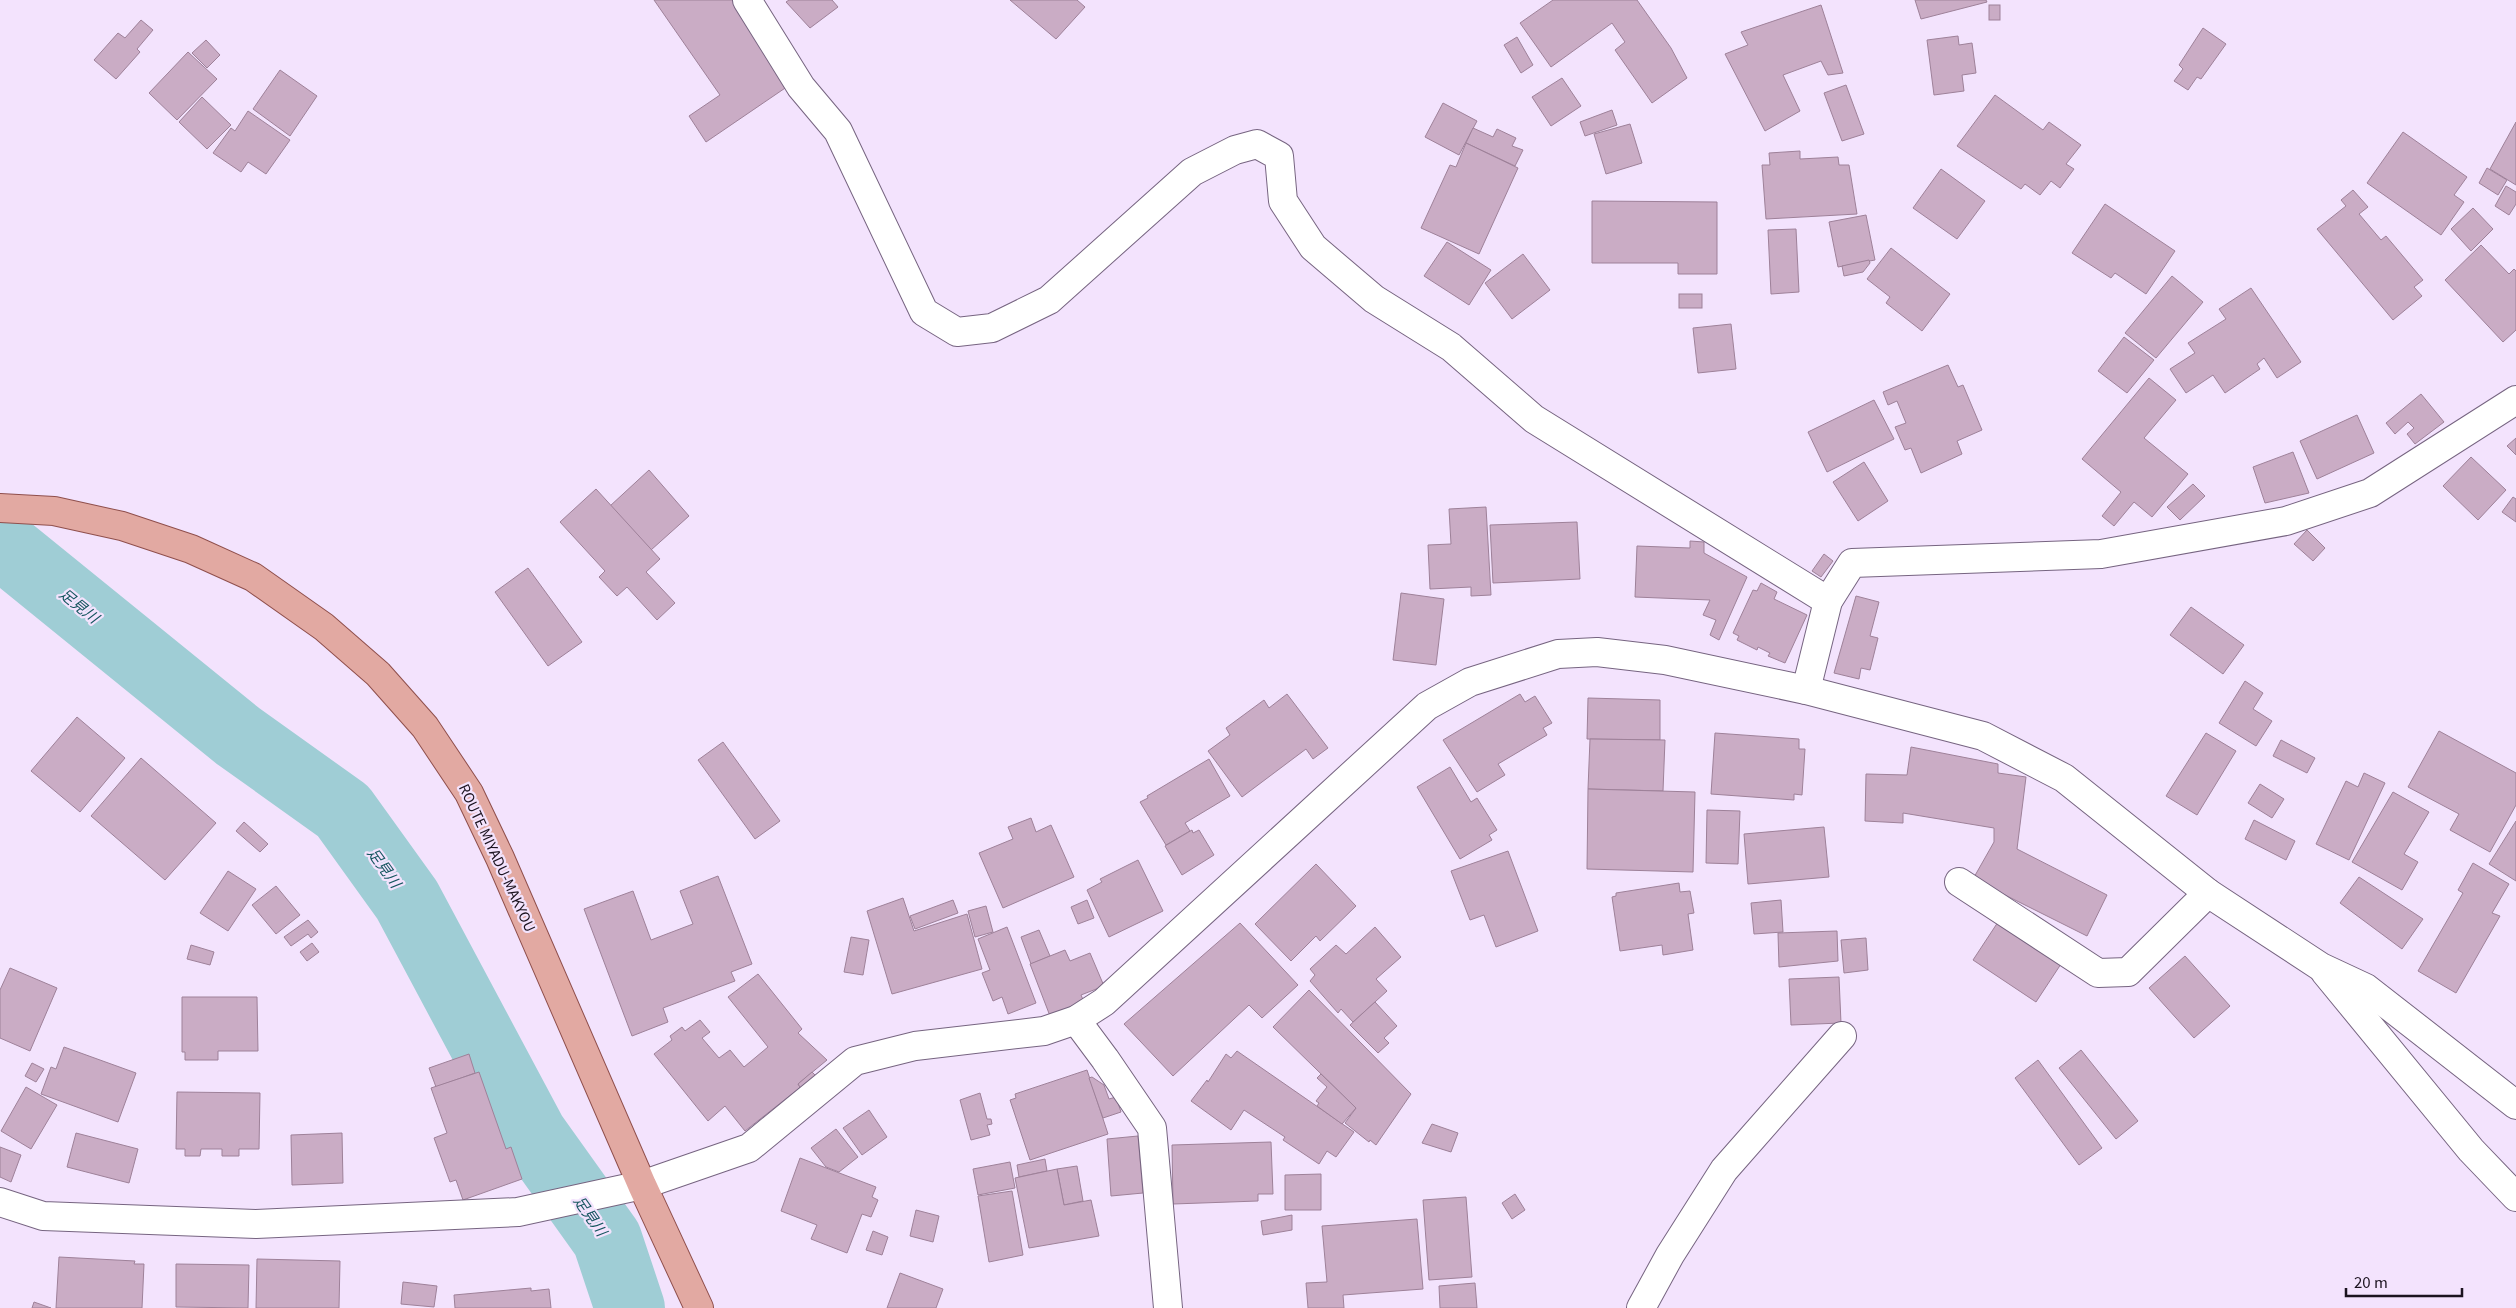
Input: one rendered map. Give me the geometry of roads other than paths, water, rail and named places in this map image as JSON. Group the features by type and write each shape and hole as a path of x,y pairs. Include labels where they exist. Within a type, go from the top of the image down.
{"main road":[{"name":"ROUTE MIYADU-MAKYOU","path":"0,508 54,511 122,526 183,546 253,577 324,627 378,674 425,727 469,793 500,858 630,1188 699,1308"}],"street":[{"path":"747,0 801,87 838,131 924,312 957,332 992,328 1049,300 1192,172 1235,150 1257,144 1279,156 1283,201 1313,247 1374,299 1451,347 1534,420 1828,600"},
{"path":"1806,690 1828,600 1852,563 2101,554 2286,521 2370,493 2516,400"},
{"path":"0,1202 43,1216 256,1224 518,1212 630,1188 749,1148 855,1061 924,1045 1044,1031 1076,1020 1104,1002 1427,706 1470,682 1558,654 1597,652 1665,660 1806,690 1983,736 2064,778 2208,893 2321,967 2366,988 2516,1105"},
{"path":"1959,882 2098,973 2128,972 2208,893"},
{"path":"2321,967 2471,1150 2516,1197"},
{"path":"1076,1020 1152,1128 1168,1308"},
{"path":"1640,1308 1670,1255 1724,1170 1842,1036"}],"waterway":[{"name":"足見川","path":"0,543 238,736 343,811 407,900 532,1134 607,1239 630,1308"}]}
